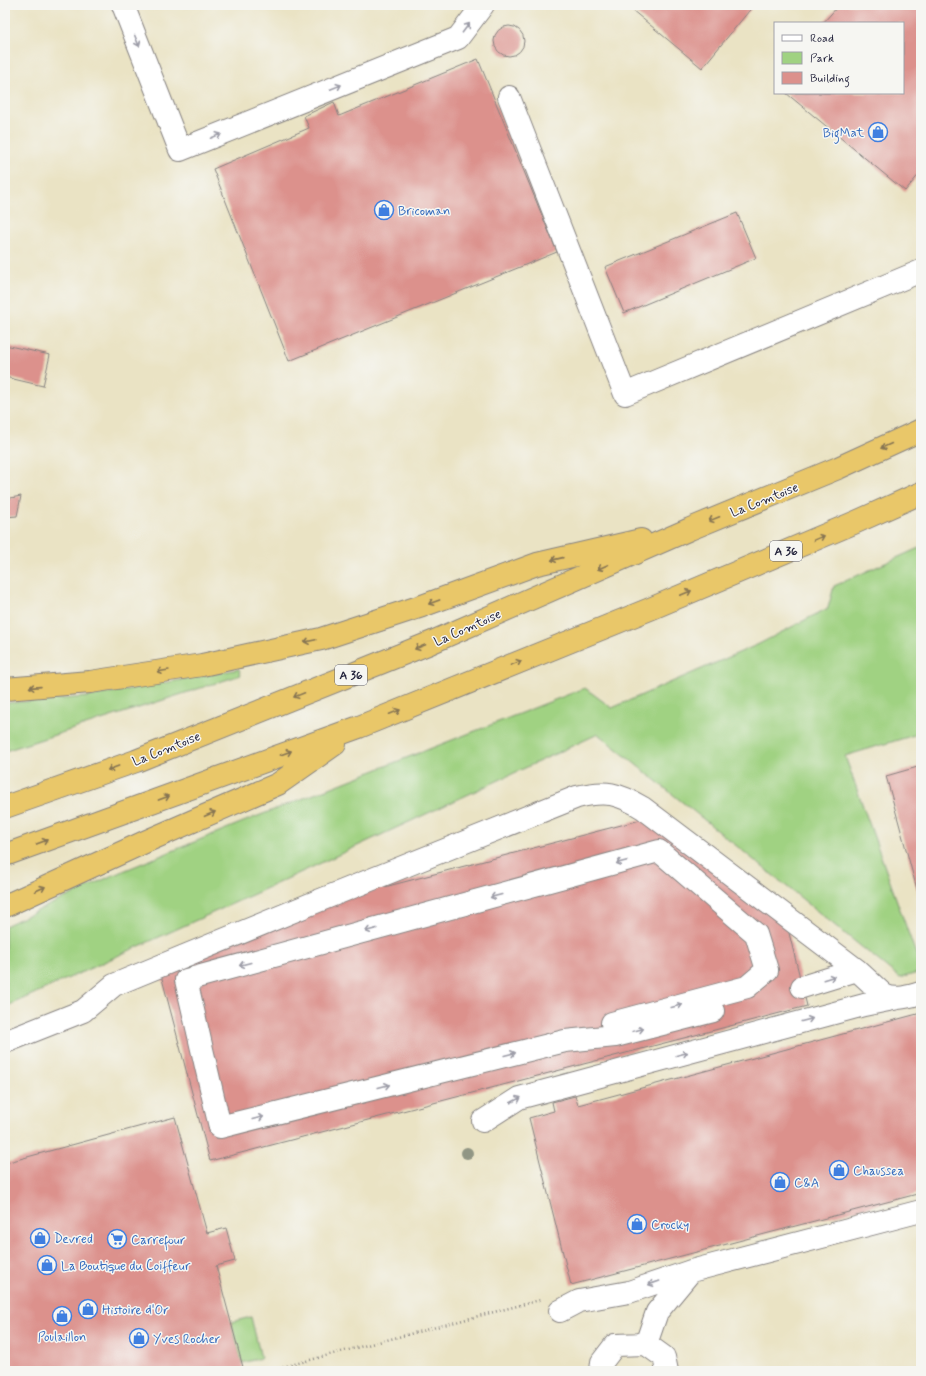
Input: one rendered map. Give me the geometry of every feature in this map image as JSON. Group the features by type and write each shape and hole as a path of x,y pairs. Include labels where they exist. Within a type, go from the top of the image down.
{"highway":[{"name":"La Comtoise","path":"5,807 136,761 430,643 690,529 838,468 921,430"},
{"name":"A 36","path":"5,855 359,727 643,612 921,493"},
{"path":"5,689 113,679 202,664 321,639 422,606 537,564 690,529"},
{"path":"5,906 147,841 278,784 359,727"}],"lane":[{"path":"122,5 180,150 458,38 483,5"},
{"path":"509,97 625,394 921,271"},
{"path":"5,1042 83,1011 114,985 467,840 577,796 595,792 612,793 629,799 643,808 857,970 884,995 889,998 898,998"},
{"path":"612,1023 747,987 767,970 756,934 659,851 186,980 220,1127 564,1041 615,1036 713,1011"},
{"path":"802,987 857,970"},
{"path":"483,1121 519,1098 864,1005 921,993"},
{"path":"552,1305 629,1292 691,1271 921,1211"},
{"path":"646,1344 657,1312 691,1271"},
{"path":"601,1371 602,1362 615,1345 646,1344 664,1356 667,1371"}],"path":[{"path":"283,1368 552,1305"}],"green space":[{"path":"921,547 921,733 845,756 921,968 921,972 900,978 598,734 265,889 5,1007 5,926 111,876 253,818 585,688 612,708 759,644 828,608 834,586"},
{"path":"239,669 241,675 5,751 5,703 87,697"},
{"path":"251,1317 261,1358 242,1363 231,1322"}],"building":[{"path":"626,5 754,5 702,68"},
{"name":"BigMat","path":"839,5 921,5 921,172 905,191 787,94 904,94 904,22 824,22"},
{"path":"509,26 520,30 524,41 520,52 509,56 498,52 494,41 498,30"},
{"name":"Bricoman","path":"478,59 557,252 289,361 213,169 309,128 304,116 334,102 339,116"},
{"path":"737,213 756,258 624,313 605,267"},
{"path":"5,345 50,355 43,386 5,377"},
{"path":"21,496 17,516 5,517 5,499"},
{"path":"921,766 921,904 886,776"},
{"path":"648,818 787,925 807,1006 210,1161 160,971 335,900"},
{"path":"921,1013 921,1193 571,1285 529,1118 554,1111 552,1102 575,1096 578,1105"},
{"name":"Carrefour","path":"175,1117 207,1233 226,1228 235,1261 216,1266 244,1371 5,1371 5,1163"}],"place":[{"name":"BigMat","path":"878,132"},
{"name":"Bricoman","path":"384,210"},
{"name":"Chaussea","path":"839,1170"},
{"name":"C&A","path":"780,1182"},
{"name":"Crocky","path":"637,1224"},
{"name":"Devred","path":"40,1238"},
{"name":"Carrefour","path":"117,1239"},
{"name":"La Boutique du Coiffeur","path":"47,1265"},
{"name":"Histoire d'Or","path":"88,1309"},
{"name":"Poulaillon","path":"62,1316"},
{"name":"Yves Rocher","path":"139,1338"}]}
